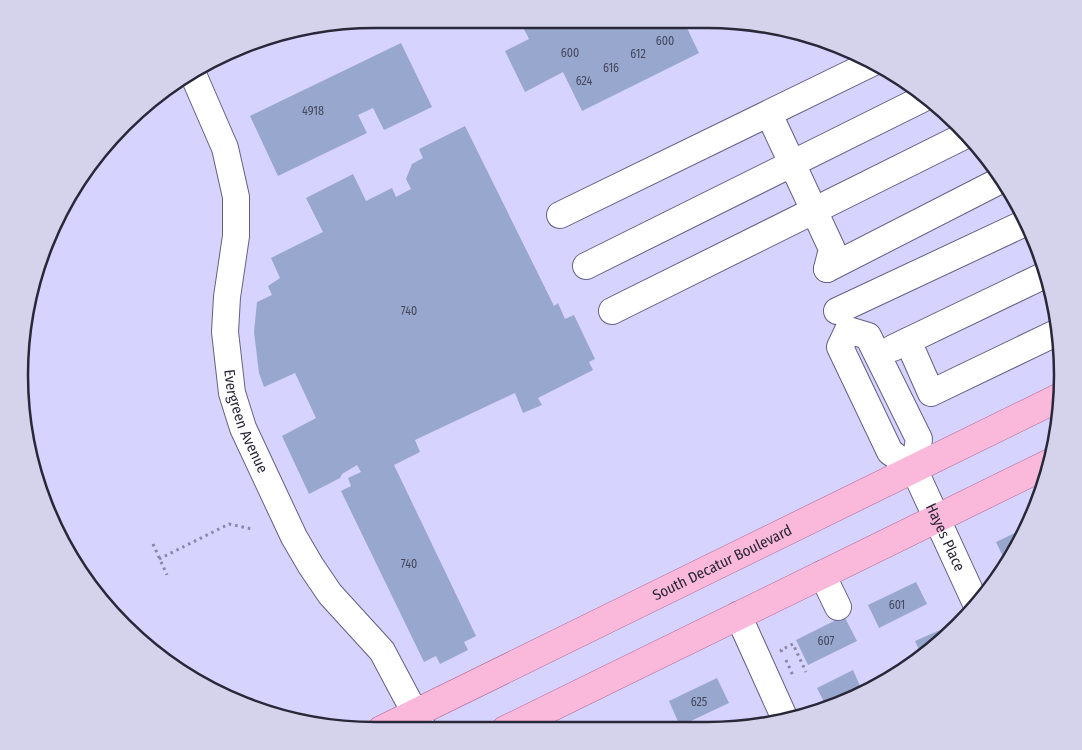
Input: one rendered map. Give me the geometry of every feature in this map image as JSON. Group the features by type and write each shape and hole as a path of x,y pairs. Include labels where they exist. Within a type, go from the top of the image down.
{"main road":[{"name":"South Decatur Boulevard","path":"420,722 914,469 1054,400"},
{"path":"541,722 738,615 1042,467"}],"street":[{"path":"560,215 866,66"},
{"name":"Evergreen Avenue","path":"195,78 220,133 235,191 236,236 227,297 226,332 232,393 243,428 294,537 311,566 330,594 382,650 420,722"},
{"path":"586,266 920,100"},
{"path":"769,114 832,250 827,269 996,182"},
{"path":"612,311 961,138"},
{"path":"837,311 1021,225"},
{"path":"877,355 1041,278"},
{"path":"848,330 868,336 919,439 914,469 890,452 840,347 848,330"},
{"path":"908,341 931,393 1052,335"},
{"name":"Hayes Place","path":"914,469 973,598"},
{"path":"822,574 838,606"},
{"path":"738,615 784,714"}],"path":[{"path":"159,559 229,524 252,529"},
{"path":"153,544 166,575"},
{"path":"794,678 781,650 793,644 806,672"}],"building":[{"path":"524,28 687,28 699,53 582,111 563,72 525,92 505,51 529,39"},
{"path":"401,43 432,107 384,130 373,108 358,115 367,133 278,176 250,116"},
{"path":"465,126 554,306 558,303 565,319 574,315 595,359 589,362 593,370 538,398 542,405 523,413 515,393 415,440 420,452 394,465 476,636 464,642 468,650 440,664 436,656 424,662 341,491 351,486 348,478 361,472 357,465 342,474 340,478 309,494 282,436 316,418 295,373 264,387 259,373 254,332 257,302 272,295 268,286 280,278 271,258 323,232 306,198 353,174 366,201 392,188 396,197 411,189 406,179 412,164 423,158 419,149"},
{"path":"1018,532 1003,557 996,542"},
{"path":"916,582 927,604 879,628 868,605"},
{"path":"844,616 857,641 808,665 796,640"},
{"path":"940,630 941,632 919,651 915,641"},
{"path":"853,670 861,687 824,702 817,688"},
{"path":"717,678 729,703 689,722 678,722 669,701"}]}
